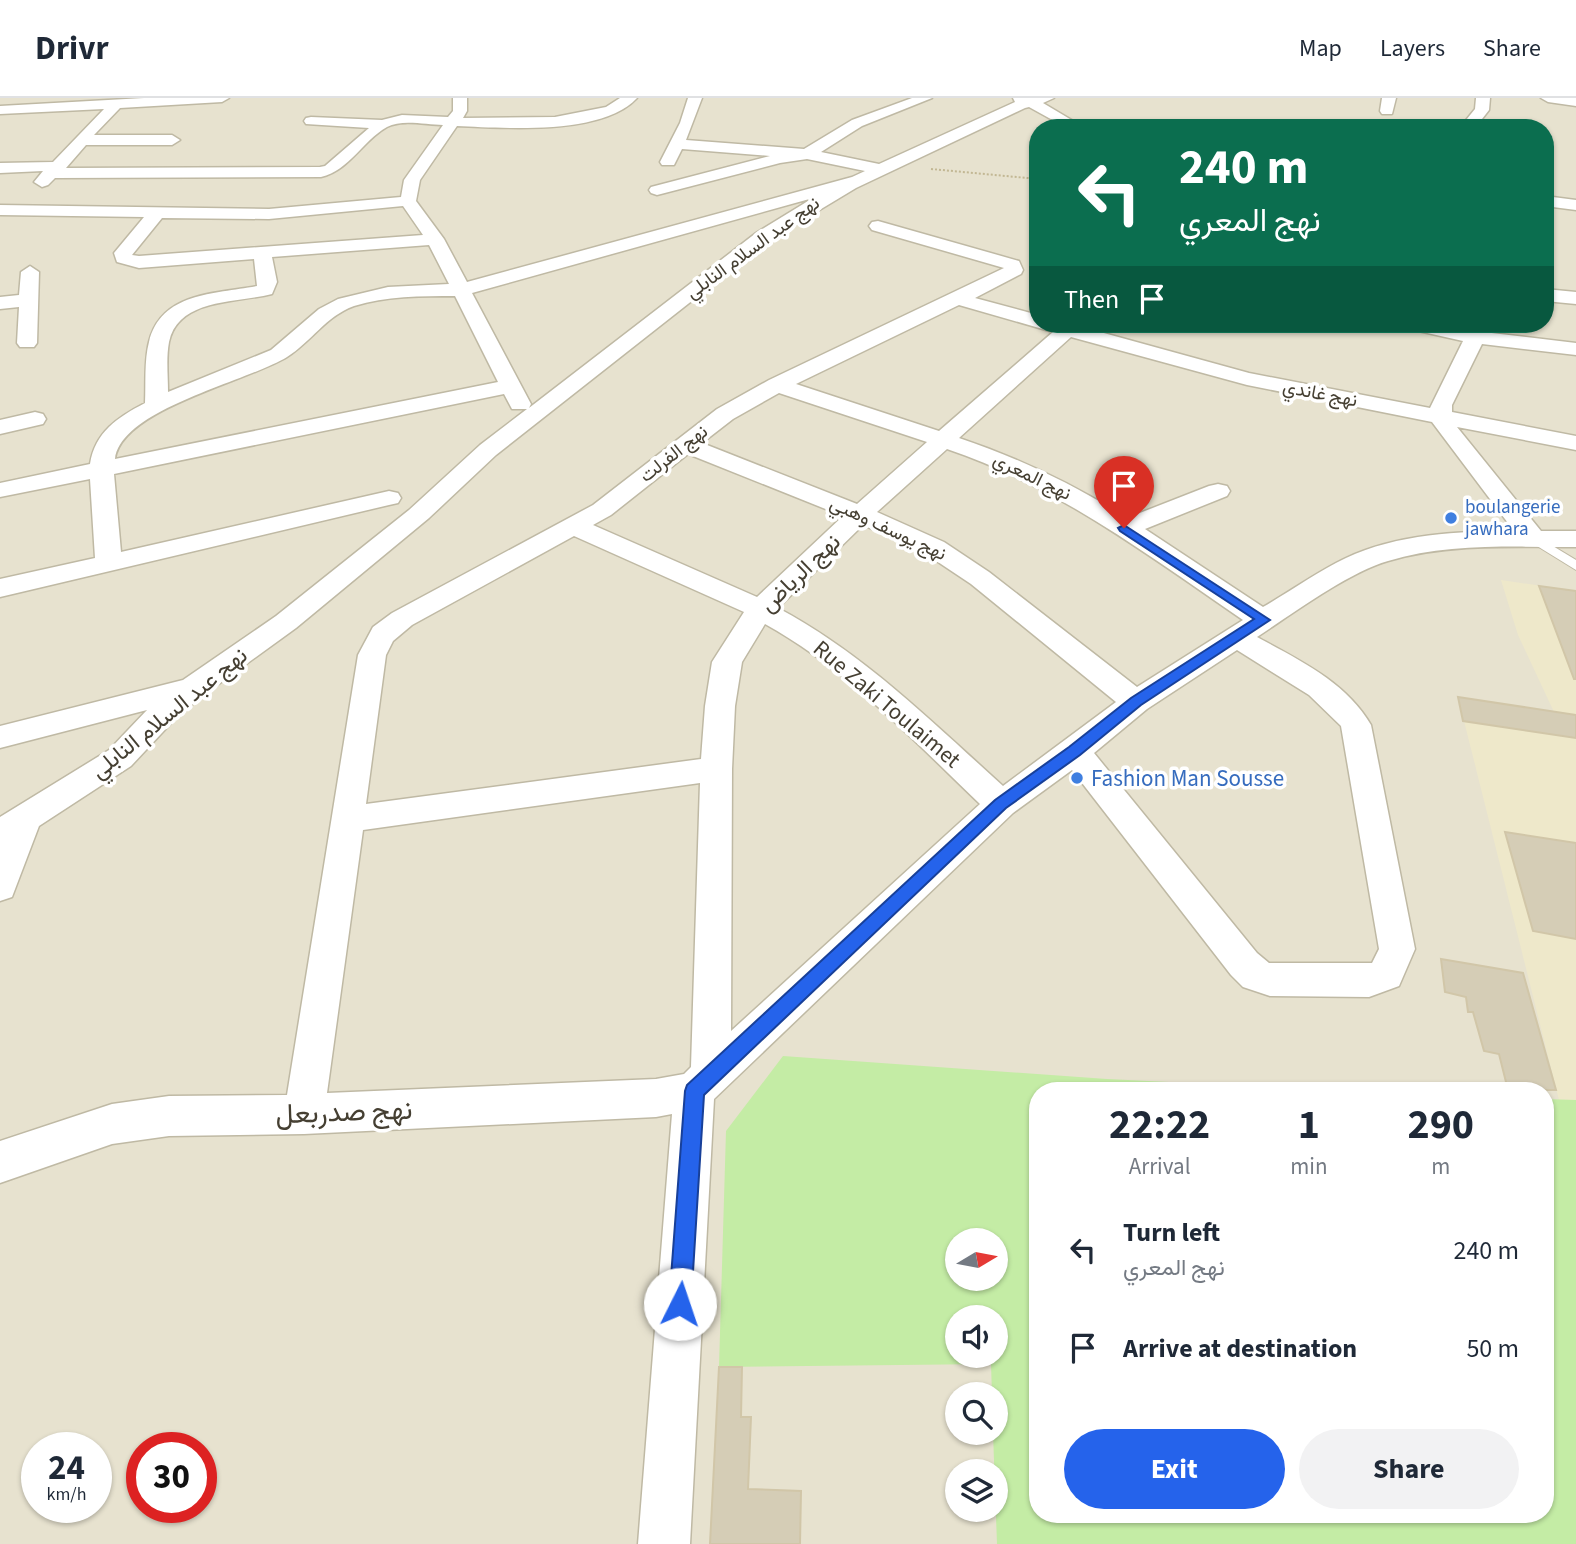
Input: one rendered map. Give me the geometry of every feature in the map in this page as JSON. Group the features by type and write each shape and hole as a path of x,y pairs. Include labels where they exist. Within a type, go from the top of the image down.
{"street":[{"path":"0,110 89,102 115,105 222,98"},
{"path":"460,98 460,111 412,180 408,201 435,239 516,400 538,412"},
{"path":"311,121 382,124 402,118 555,122 614,109 630,98"},
{"path":"695,98 661,195 779,158 807,153 857,123 925,98"},
{"path":"1474,119 1482,110 1483,98"},
{"path":"1031,99 1063,119"},
{"name":"نهج عبد السلام النابلي","path":"13,826 120,758 164,711 191,689 286,622 418,515 488,450 762,237 818,200 852,182 1031,99"},
{"path":"1553,99 1576,102"},
{"path":"877,101 898,106"},
{"path":"7,209 57,169 115,105"},
{"path":"0,168 321,172 331,169 382,124"},
{"path":"83,140 172,140"},
{"path":"677,144 807,153 884,167"},
{"path":"109,563 102,468 106,443 128,421 283,351 323,313 346,302 408,291 461,290 691,220 852,182"},
{"path":"7,209 156,214 280,214 408,201"},
{"path":"1554,202 1576,205"},
{"path":"156,214 123,253 123,258 139,262 435,239"},
{"name":"نهج الفرلت","path":"304,1114 372,655 377,641 386,630 402,619 603,510 725,414 777,385 1014,270 1014,266 997,259 878,226"},
{"path":"156,407 159,342 170,316 191,304 265,290 268,282 262,254"},
{"path":"27,343 30,272"},
{"path":"1554,296 1576,298"},
{"path":"955,298 1029,319"},
{"path":"0,303 29,300"},
{"name":"نهج الرياض","path":"664,1544 703,1083 716,769 725,669 733,649 759,610 860,514 944,441 1052,333"},
{"name":"نهج غاندي","path":"1080,333 1247,379 1576,443"},
{"path":"1471,333 1441,405 1441,417 1446,428 1533,538"},
{"path":"1484,333 1576,349"},
{"name":"نهج المعري","path":"777,385 999,459 1032,473 1124,528 1333,696 1350,713 1356,725 1396,937 1397,949 1386,974 1369,981 1270,980 1256,975 1244,964 1074,751"},
{"path":"0,490 510,386"},
{"path":"0,427 35,419"},
{"name":"نهج يوسف وهبي","path":"685,445 917,538 948,556 1136,702"},
{"name":"نهج عبد السلام النابلي","path":"366,558 378,539 384,507 488,450"},
{"path":"1124,528 1219,491"},
{"path":"0,588 298,520 384,507 416,497 423,504 418,515"},
{"name":"Rue Zaki Toulaimet","path":"575,527 759,610 817,643 850,667 1000,804"},
{"path":"703,1083 1000,804 1136,702 1250,628 1355,564 1381,554 1440,542 1576,539"},
{"path":"0,737 191,689"},
{"path":"349,819 716,769"},
{"path":"0,887 13,826"},
{"name":"نهج صدربعل","path":"0,1162 112,1124 169,1116 304,1114 656,1098 703,1083"}],"lane":[{"path":"1533,538 1576,566"}],"path":[{"path":"884,167 1029,179"}],"shaded area":[{"path":"0,98 1576,98 1576,1544 0,1544"},
{"path":"1501,580 1576,591 1576,1100 1559,1100 1458,697 1554,712 1518,635"}],"green space":[{"path":"783,1056 1168,1082 1029,1082 1029,1523 1554,1523 1554,1099 1576,1100 1576,1544 997,1544 996,1522 1008,1522 1008,1459 994,1459 993,1445 1008,1445 1008,1382 992,1382 991,1368 1008,1368 1008,1305 945,1305 945,1365 719,1367 726,1131"}],"building":[{"path":"1539,586 1576,591 1576,679 1574,679"},
{"path":"1458,697 1576,715 1576,738 1463,721"},
{"path":"1505,832 1576,843 1576,939 1533,931"},
{"path":"1441,959 1523,973 1554,1082 1506,1082 1499,1054 1484,1051 1473,1012 1468,1012 1466,997 1445,992"},
{"path":"719,1367 742,1367 741,1417 751,1417 748,1489 801,1491 800,1544 710,1544"}],"place":[{"name":"boulangerie jawhara","path":"1451,518"},
{"name":"Fashion Man Sousse","path":"1077,778"}],"route":[{"path":"680,1304 694,1091 1000,804 1136,702 1264,620 1124,528"}]}
